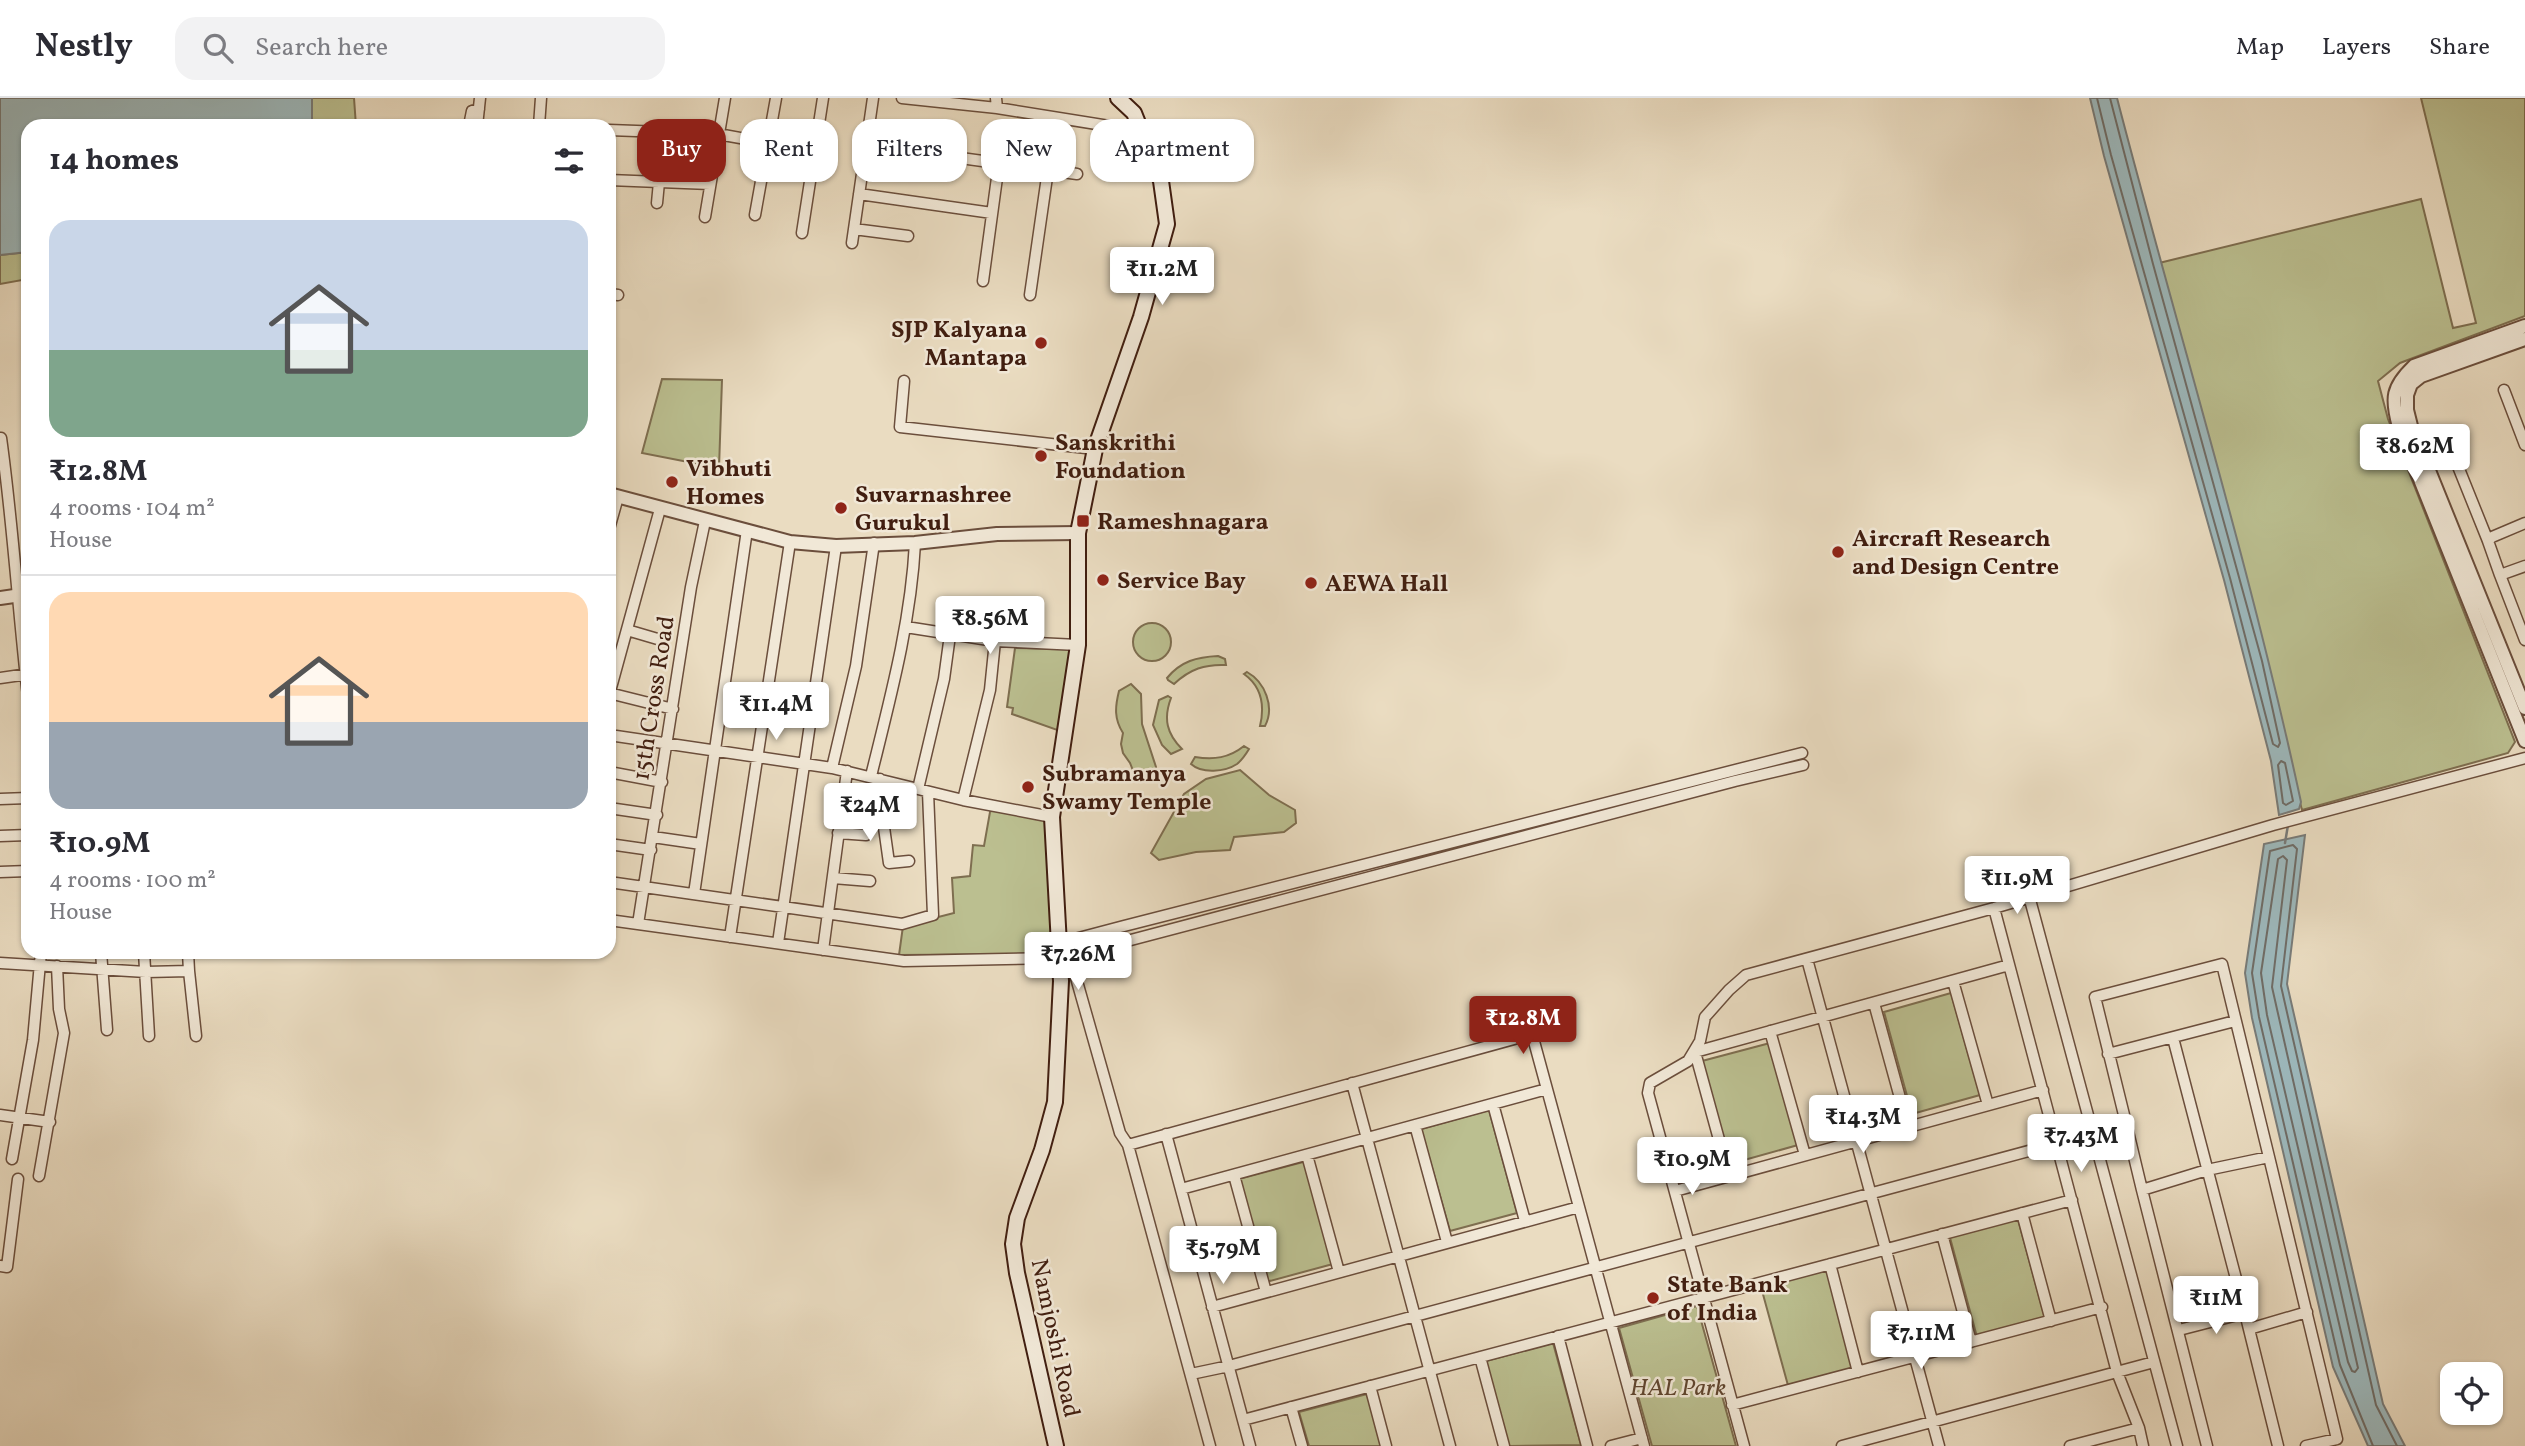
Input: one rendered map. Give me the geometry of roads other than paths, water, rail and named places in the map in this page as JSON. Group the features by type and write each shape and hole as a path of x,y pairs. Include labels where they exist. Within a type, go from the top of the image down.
{"main road":[{"name":"Namjoshi Road","path":"1118,98 1134,113 1136,119"},
{"name":"Namjoshi Road","path":"1056,1446 1017,1273 1013,1244 1017,1218 1042,1150 1055,1102 1063,954 1052,817 1078,645 1078,533 1095,449 1141,317 1167,223 1161,182"}],"street":[{"path":"540,119 541,98"},
{"path":"721,119 725,98"},
{"path":"772,119 776,98"},
{"path":"802,233 823,98"},
{"path":"870,119 873,98"},
{"path":"902,98 997,103 1090,121"},
{"path":"470,119 472,111 479,103"},
{"path":"616,130 637,131"},
{"path":"616,180 637,181"},
{"path":"657,203 659,182 710,184 705,217"},
{"path":"755,215 761,182"},
{"path":"852,243 861,182"},
{"path":"982,281 996,182"},
{"path":"1030,295 1046,182"},
{"path":"859,194 992,213"},
{"path":"854,229 908,236"},
{"path":"2525,326 2414,366 2401,378 2395,392 2394,408 2399,427 2525,741"},
{"path":"2525,340 2421,376 2411,384 2407,396 2407,410 2432,480 2525,708"},
{"path":"904,381 900,427 1095,449"},
{"path":"2504,390 2525,445"},
{"path":"1,439 21,587"},
{"path":"2449,444 2524,637"},
{"path":"616,496 790,542 836,546 915,543 997,534 1078,533"},
{"path":"616,658 627,630 660,509"},
{"name":"15th Cross Road","path":"638,924 691,587 705,521"},
{"path":"2488,541 2525,523"},
{"path":"694,894 747,530"},
{"path":"730,937 790,542"},
{"path":"832,768 856,666 874,543"},
{"path":"909,861 889,863 876,777 906,627 913,583 915,543"},
{"path":"778,943 836,546"},
{"path":"2500,575 2525,566"},
{"path":"0,598 21,595"},
{"path":"906,627 995,641 1078,645"},
{"path":"627,630 661,640"},
{"path":"616,883 902,924 933,915 923,791 950,635"},
{"path":"962,800 990,690 995,641"},
{"path":"0,678 21,676"},
{"path":"616,696 673,709"},
{"path":"616,736 832,768 962,800 1052,817"},
{"path":"1210,1446 1128,1145 1120,1133 1063,954 1071,940 1802,753"},
{"path":"1744,1446 1648,1093 1650,1083 1688,1061 1700,1041 1705,1017 1746,975 1994,908 2273,825 2525,758"},
{"path":"616,921 926,962 1063,954 1127,941 1803,765"},
{"path":"823,950 847,771"},
{"path":"616,773 662,782"},
{"path":"0,799 21,798"},
{"path":"616,809 657,815"},
{"path":"838,833 866,835"},
{"path":"0,836 21,835"},
{"path":"653,837 701,844"},
{"path":"616,846 651,850"},
{"path":"0,872 21,871"},
{"path":"832,878 870,881"},
{"path":"2029,896 2177,1446"},
{"path":"1994,908 2102,1307 2117,1372 2139,1428 2143,1446"},
{"path":"12,1159 34,1033 41,959"},
{"path":"101,959 107,1030"},
{"path":"145,959 149,1036"},
{"path":"188,959 196,1036"},
{"path":"1807,959 1939,1446"},
{"path":"0,963 146,972 189,971"},
{"path":"2207,1446 2095,997 2222,964 2337,1439 2306,1446"},
{"path":"1695,1052 2010,965"},
{"path":"39,1176 64,1033 57,966"},
{"path":"1953,981 1987,1105"},
{"path":"1874,1003 1908,1127"},
{"path":"2108,1054 2235,1021"},
{"path":"1770,1031 1805,1155"},
{"path":"1128,1145 1532,1034 1643,1442 1611,1446"},
{"path":"2173,1038 2277,1446"},
{"path":"1695,1052 1729,1176"},
{"path":"1352,1083 1450,1446"},
{"path":"1181,1189 1547,1089"},
{"path":"1675,1191 2043,1090"},
{"path":"1493,1104 1525,1221"},
{"path":"0,1115 50,1122"},
{"path":"1191,1374 2057,1143 2092,1133 2125,1119"},
{"path":"1415,1125 1447,1242"},
{"path":"1166,1134 1250,1446"},
{"path":"1307,1155 1339,1272"},
{"path":"2142,1190 2207,1170 2269,1157"},
{"path":"1234,1175 1266,1292"},
{"path":"0,1266 8,1267 18,1179"},
{"path":"1243,1420 2072,1200"},
{"path":"1212,1307 1579,1207"},
{"path":"2022,1213 2051,1321"},
{"path":"1942,1234 1971,1342"},
{"path":"1830,1264 1858,1372"},
{"path":"1732,1405 2102,1307"},
{"path":"2249,1329 2307,1312"},
{"path":"2179,1330 2245,1313"},
{"path":"1558,1336 1587,1446"},
{"path":"1480,1357 1504,1446"},
{"path":"1842,1446 2154,1362"},
{"path":"1370,1386 1386,1446"},
{"path":"1291,1407 1302,1446"},
{"path":"2077,1445 2139,1428"}],"water":[{"path":"0,98 312,98 312,119 21,119 21,253 0,255"},
{"path":"2090,98 2117,98 2236,537 2301,802 2299,809 2279,815 2271,761 2224,580"},
{"path":"2305,835 2287,984 2383,1404 2405,1446 2368,1446 2333,1367 2252,1018 2245,973 2264,844"}],"waterway":[{"path":"2285,843 2288,825"}],"place":[{"name":"SJP Kalyana Mantapa","path":"1041,343"},
{"name":"Sanskrithi Foundation","path":"1041,456"},
{"name":"Vibhuti Homes","path":"672,482"},
{"name":"Suvarnashree Gurukul","path":"841,508"},
{"name":"Rameshnagara","path":"1083,521"},
{"name":"Aircraft Research and Design Centre","path":"1838,552"},
{"name":"Service Bay","path":"1103,580"},
{"name":"AEWA Hall","path":"1311,583"},
{"name":"Subramanya Swamy Temple","path":"1028,787"},
{"name":"State Bank of India","path":"1653,1298"}],"park label":[{"name":"HAL Park","path":"1678,1387"}]}
